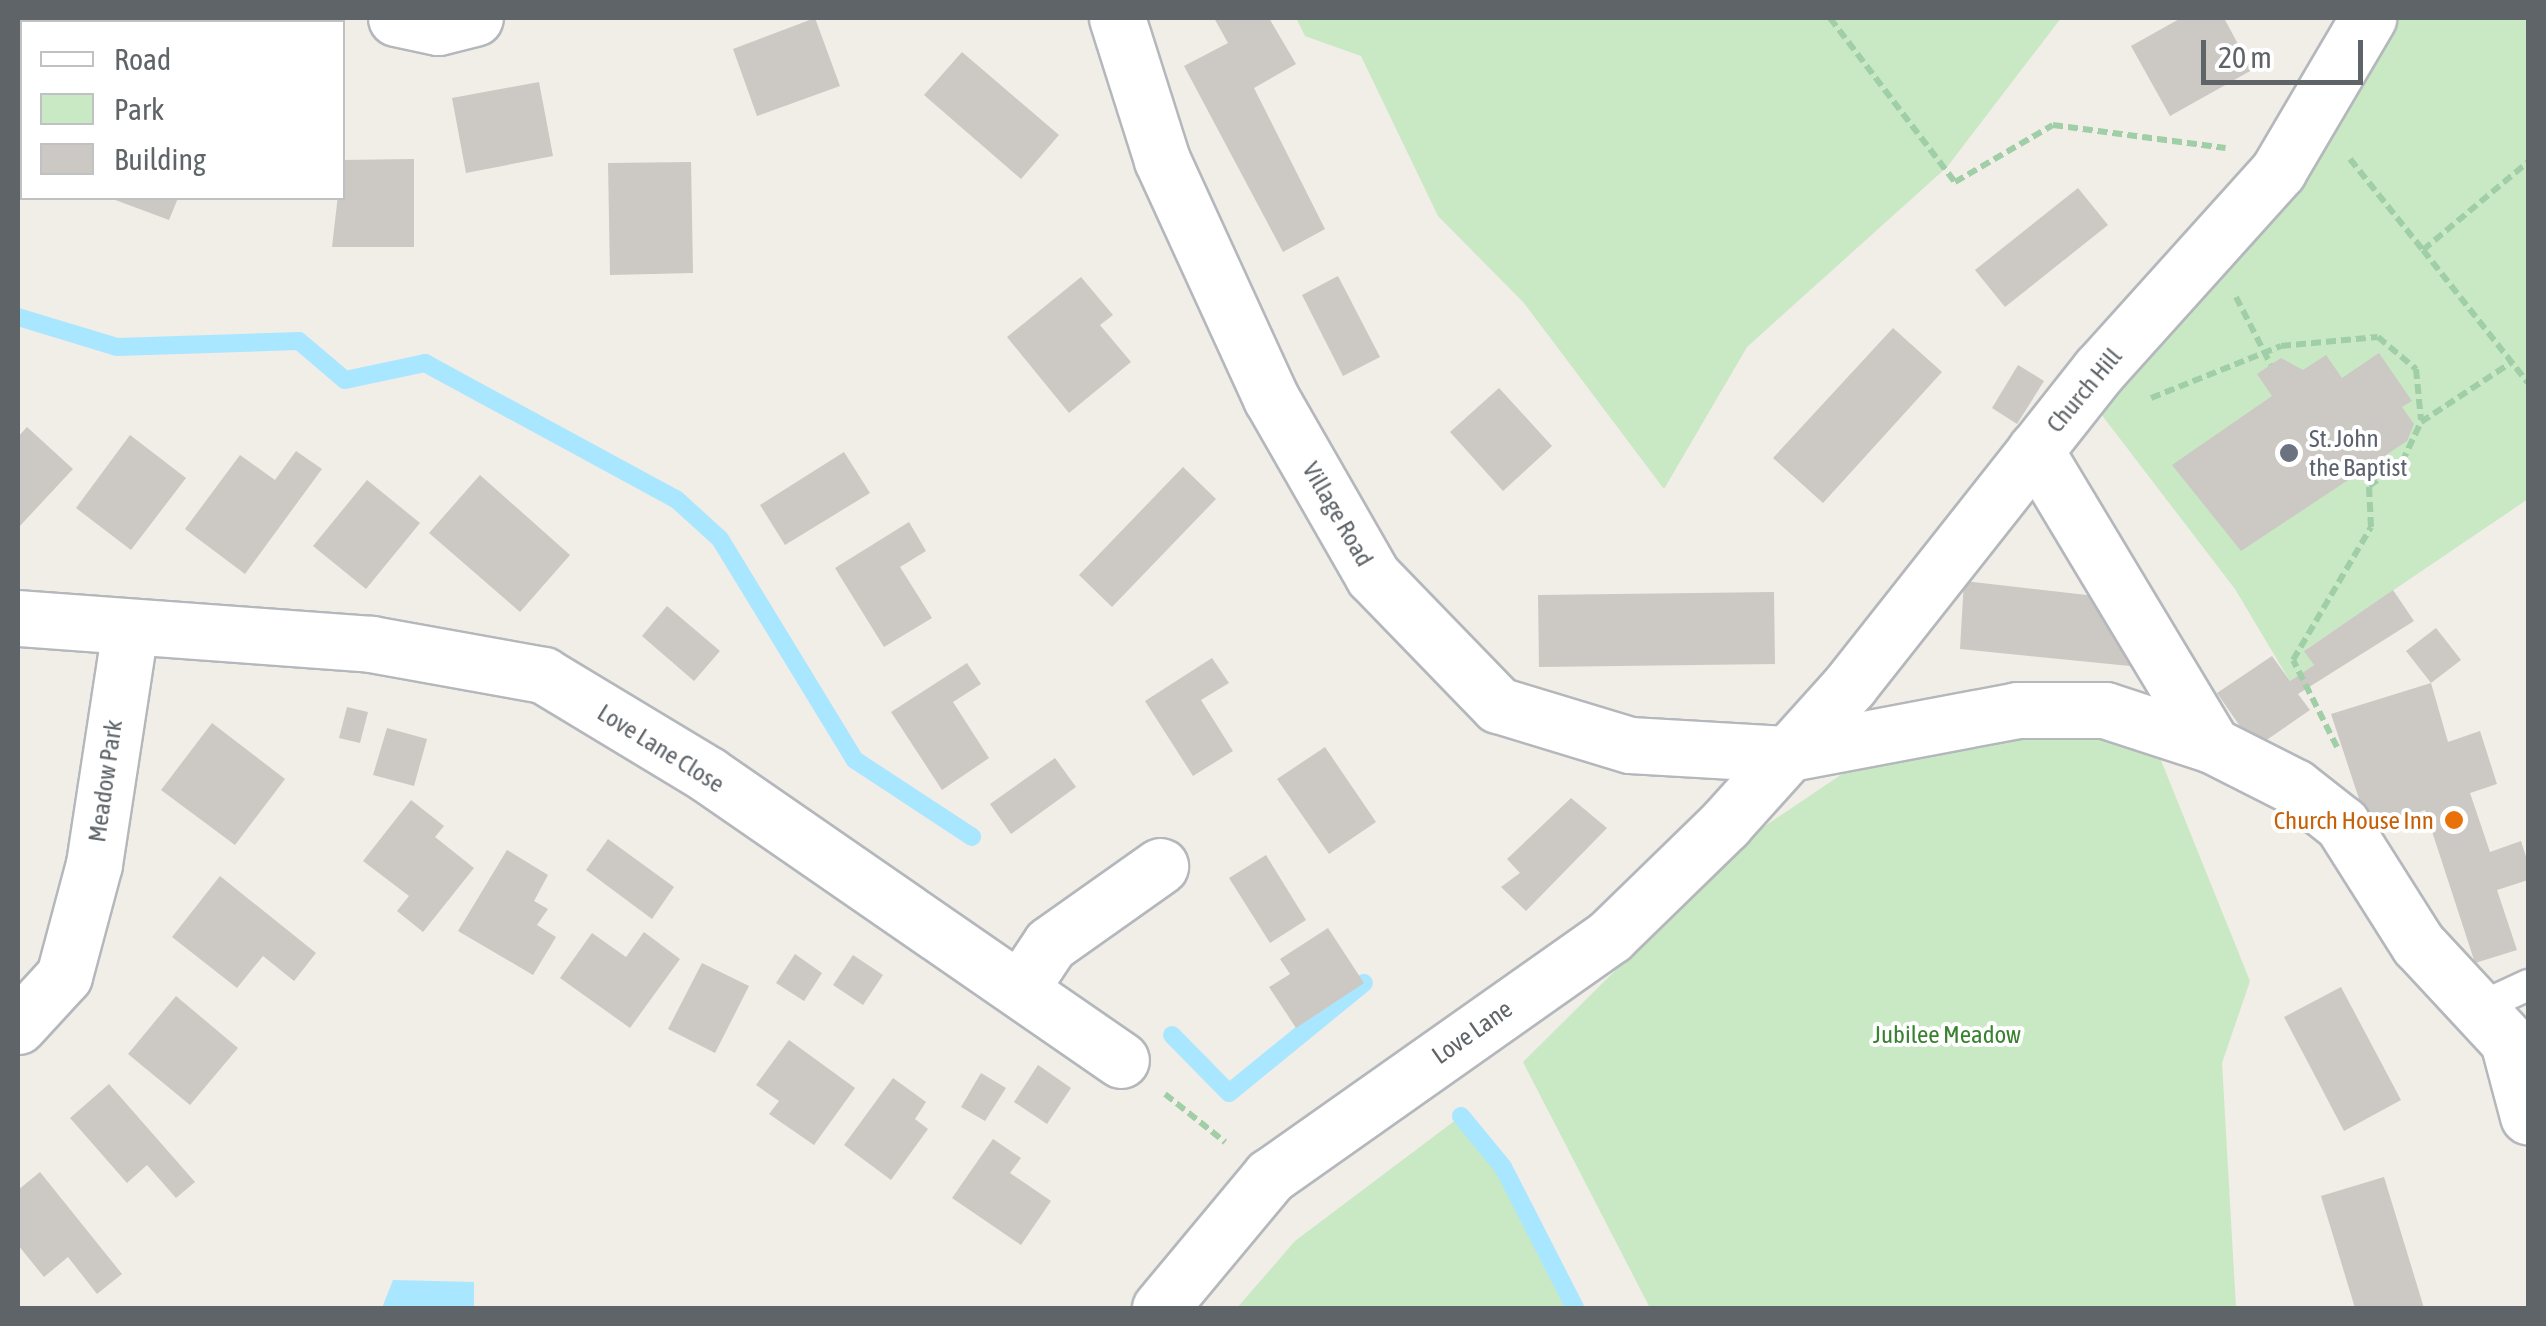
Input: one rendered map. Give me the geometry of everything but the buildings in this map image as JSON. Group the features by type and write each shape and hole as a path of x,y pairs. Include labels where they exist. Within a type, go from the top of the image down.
{"street":[{"path":"396,18 438,27 475,18"},
{"name":"Village Road","path":"1117,18 1162,160 1271,398 1373,576 1498,706 1630,745 1785,754 2018,710 2105,710 2212,745 2295,787 2342,824 2418,944 2508,1041 2528,1116"},
{"name":"Church Hill","path":"1785,754 2035,450 2278,171 2368,18"},
{"path":"2035,450 2212,745"},
{"path":"18,618 130,629"},
{"name":"Love Lane Close","path":"130,629 370,644 542,674 706,774 1121,1060"},
{"name":"Meadow Park","path":"18,1026 64,976 94,864 130,629"},
{"name":"Love Lane","path":"1160,1308 1270,1176 1610,936 1785,754"},
{"path":"1020,989 1050,944 1160,866"}],"lane":[{"path":"2476,1010 2528,984"}],"path":[{"path":"1830,18 1955,182 2053,126 2248,151"},
{"path":"2338,145 2528,383"},
{"path":"2424,250 2528,162"},
{"path":"2233,291 2270,365"},
{"path":"2137,404 2265,354 2323,340 2393,343 2423,385 2421,422 2402,462 2369,486 2370,527 2293,660 2323,705"},
{"path":"2421,422 2512,362"},
{"path":"1121,1060 1270,1176"}],"green space":[{"path":"1296,18 2061,18 1947,167 1747,347 1664,489 1524,303 1438,216 1361,56 1305,36"},
{"path":"2391,18 2528,18 2528,499 2305,650 2314,665 2290,681 2235,589 2088,397"},
{"name":"Jubilee Meadow","path":"2075,728 2156,748 2250,981 2222,1063 2236,1308 1650,1308 1523,1062 1753,834 1851,768"},
{"path":"1461,1116 1503,1167 1575,1308 1237,1308 1295,1241"}],"water":[{"path":"393,1280 474,1282 474,1308 382,1308"}],"waterway":[{"path":"18,317 117,347 299,341 345,380 425,363 676,499 720,539 855,760 972,837"},
{"path":"1172,1035 1229,1093 1364,983"},
{"path":"1461,1116 1503,1167 1575,1308"}],"place":[{"name":"St. John the Baptist","path":"2289,453"},
{"name":"Church House Inn","path":"2454,820"}]}
